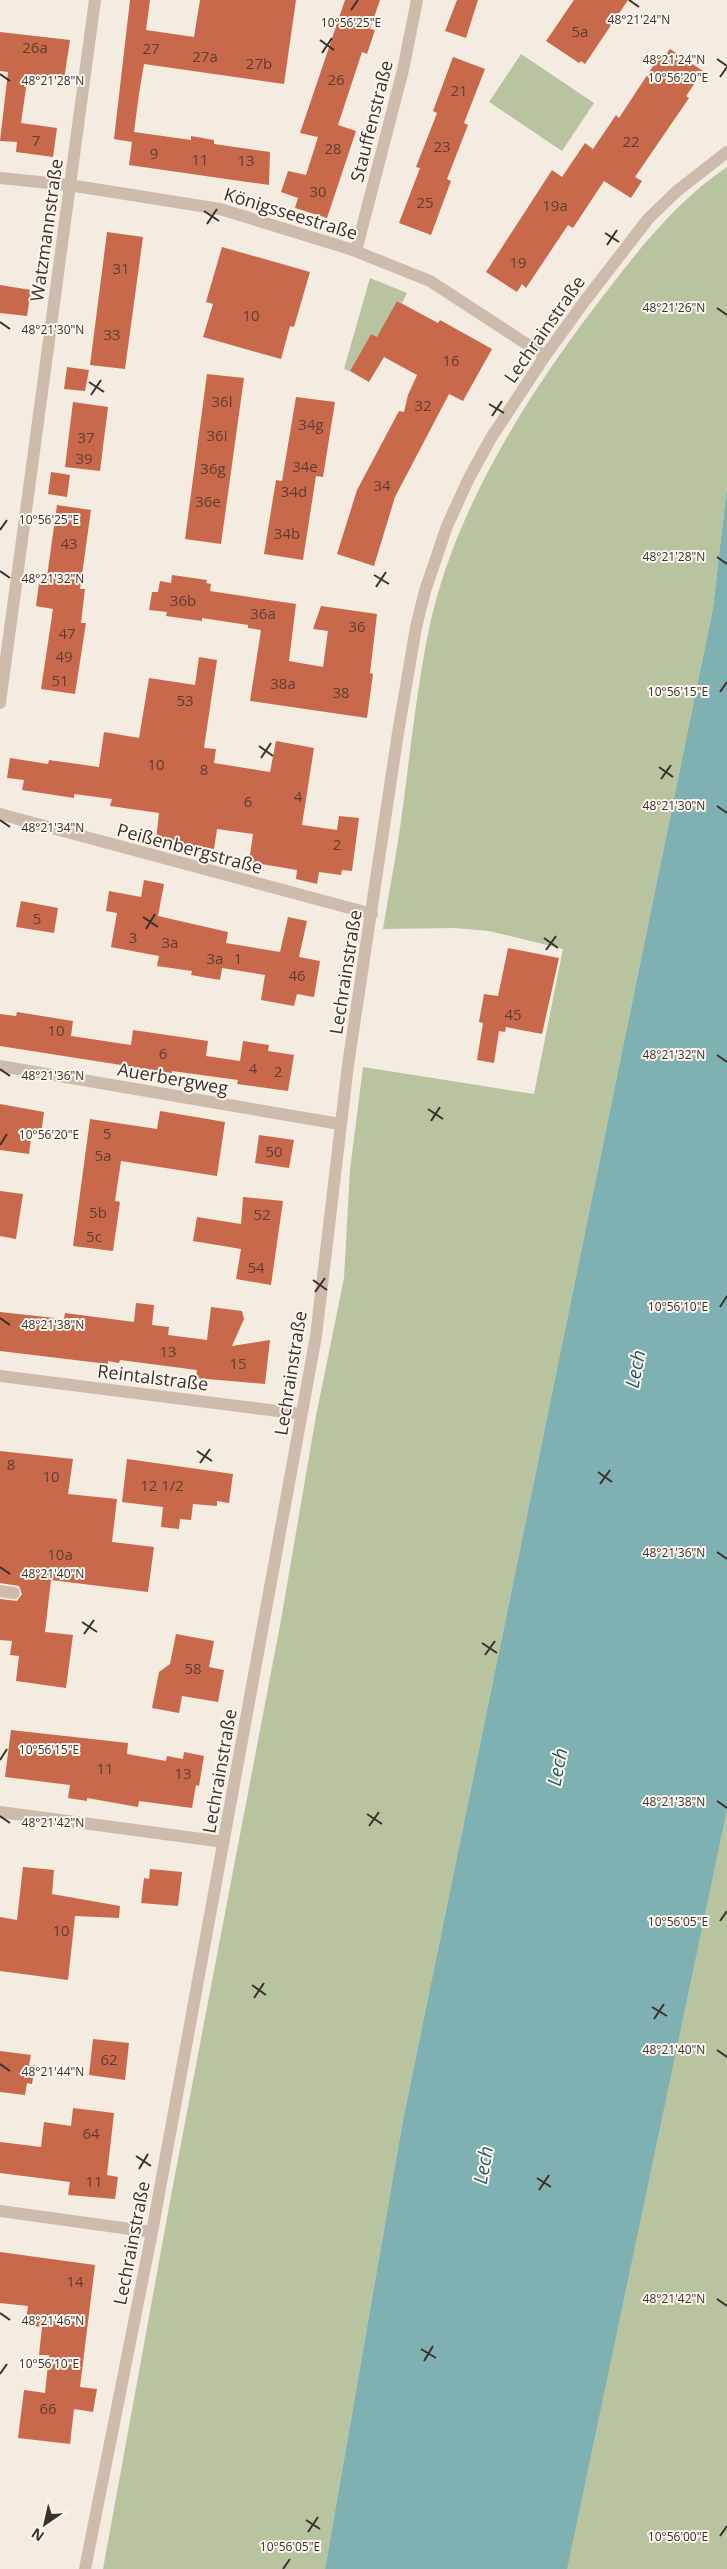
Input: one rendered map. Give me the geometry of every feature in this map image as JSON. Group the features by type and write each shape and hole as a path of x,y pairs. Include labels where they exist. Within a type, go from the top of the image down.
{"street":[{"name":"Watzmannstraße","path":"0,703 95,0"},
{"name":"Stauffenstraße","path":"356,251 403,70 417,0"},
{"name":"Lechrainstraße","path":"85,2569 152,2232 316,1336 340,1124 409,665 416,627 431,570 447,526 469,478 512,405 545,356 648,219 683,186 727,152"},
{"name":"Königsseestraße","path":"0,178 69,185 220,209 356,251 430,281 545,356"},
{"path":"0,602 13,604"},
{"name":"Peißenbergstraße","path":"0,814 372,914"},
{"name":"Auerbergweg","path":"0,1066 340,1124"},
{"name":"Reintalstraße","path":"0,1376 301,1414"},
{"path":"0,1591 14,1594"},
{"path":"0,1812 224,1842"},
{"path":"0,2211 152,2232"}],"green space":[{"path":"521,54 594,103 562,151 489,102"},
{"path":"727,167 727,486 713,608 403,2120 325,2569 103,2569 171,2196 281,1620 316,1416 344,1278 350,1170 363,1067 534,1094 563,949 489,931 455,928 383,929 399,835 420,680 429,629 440,586 455,543 473,501 494,460 517,420 568,343 624,269 671,214"},
{"path":"370,278 407,293 402,303 397,301 378,338 371,334 350,371 344,369"},
{"path":"727,1726 727,2569 564,2569"}],"water":[{"name":"Lech","path":"727,486 727,1809 567,2569 325,2569 403,2120 713,608"}],"building":[{"path":"130,0 150,0 146,30 194,37 200,0 296,0 284,84 144,64 139,94 134,132 191,140 191,136 214,140 214,144 270,152 269,185 129,165 132,142 114,139"},
{"path":"345,0 380,0 370,29 375,30 367,54 362,52 338,125 356,131 327,218 295,208 298,198 281,192 288,171 306,175 318,137 300,133"},
{"path":"457,0 478,0 466,38 445,31"},
{"path":"574,0 628,0 585,64 581,61 579,63 546,41"},
{"path":"0,32 70,40 64,80 28,74 21,123 57,128 53,157 16,152 17,142 0,141 8,72 0,71"},
{"path":"670,49 703,71 686,96 689,98 635,177 642,181 631,198 604,181 573,228 568,225 526,288 522,284 517,292 486,272 552,170 562,177 585,143 593,149 616,115 619,118 659,57 663,58"},
{"path":"453,57 485,69 464,123 468,125 447,179 451,181 431,235 399,223 420,168 416,167 437,113 433,111"},
{"path":"107,232 143,237 125,369 90,365"},
{"path":"222,247 310,272 294,327 290,326 281,359 203,337 213,304 206,302"},
{"path":"0,285 31,290 27,316 0,313"},
{"path":"397,301 438,323 440,320 492,349 463,401 449,394 395,497 374,566 337,554 357,490 399,411 404,412 408,395 417,375 384,357 369,382 350,371 371,334 377,337"},
{"path":"67,367 89,370 85,391 64,389"},
{"path":"207,374 244,378 221,544 185,539"},
{"path":"296,397 335,402 323,477 316,476 303,560 264,554 276,480 282,481"},
{"path":"73,402 108,407 100,471 65,467"},
{"path":"51,472 70,475 67,497 48,494"},
{"path":"57,505 91,510 80,589 85,589 81,623 86,623 75,694 41,689 53,609 36,606 39,583 46,584"},
{"path":"172,575 207,580 206,583 211,584 210,591 296,604 289,661 323,667 328,631 313,629 321,606 377,614 370,673 373,674 367,718 250,701 261,630 248,628 248,625 202,618 202,621 166,616 167,612 149,610 152,592 158,592 160,581 171,583"},
{"path":"199,657 217,660 204,748 216,749 214,763 270,772 276,741 314,748 302,825 337,830 339,816 359,818 352,871 342,870 341,875 319,872 317,884 296,879 297,870 249,862 253,834 217,829 214,849 156,840 159,813 110,806 112,799 74,794 74,798 22,790 24,780 7,778 10,758 48,764 49,760 99,767 104,732 139,738 149,678 195,685"},
{"path":"144,880 164,884 158,916 228,932 226,943 280,952 288,917 307,921 299,957 320,961 314,997 297,994 294,1006 261,1000 265,975 222,968 220,980 191,975 192,971 157,966 159,956 111,947 117,913 106,911 109,891 141,897"},
{"path":"21,901 58,908 54,933 16,927"},
{"path":"508,948 559,958 542,1034 506,1027 505,1032 499,1031 494,1063 477,1060 483,1023 479,1022 484,994 498,996"},
{"path":"17,1012 73,1021 71,1036 131,1045 133,1030 208,1041 206,1056 240,1061 243,1041 269,1045 268,1051 294,1055 288,1091 237,1084 238,1080 172,1071 172,1073 0,1046 0,1014 16,1016"},
{"path":"0,1104 44,1112 41,1134 32,1132 29,1154 0,1150"},
{"path":"160,1111 225,1122 217,1176 121,1161 115,1201 120,1202 113,1251 73,1246 90,1119 157,1129"},
{"path":"259,1135 294,1140 289,1168 255,1163"},
{"path":"0,1191 23,1194 16,1239 0,1236"},
{"path":"243,1197 283,1201 271,1285 236,1279 241,1249 193,1241 197,1217 241,1224"},
{"path":"136,1303 154,1305 152,1325 169,1327 168,1335 207,1340 211,1307 242,1311 244,1319 232,1346 270,1340 265,1384 196,1378 197,1370 120,1360 119,1363 108,1361 108,1364 0,1351 0,1312 64,1319 65,1313 134,1322"},
{"path":"0,1451 73,1459 68,1494 117,1499 112,1542 154,1547 148,1592 51,1580 45,1632 73,1635 66,1688 16,1681 19,1656 10,1655 12,1641 0,1640 0,1599 17,1601 22,1594 19,1586 0,1583"},
{"path":"127,1459 233,1474 229,1503 217,1501 217,1506 193,1504 191,1520 180,1519 179,1529 161,1527 163,1507 122,1502"},
{"path":"176,1634 214,1641 209,1667 224,1670 218,1702 182,1696 179,1713 152,1708 159,1672 170,1664"},
{"path":"11,1730 128,1743 127,1754 166,1761 167,1756 183,1759 184,1752 204,1756 199,1786 196,1785 192,1808 139,1801 138,1807 87,1798 87,1801 68,1798 70,1785 5,1777"},
{"path":"23,1867 54,1870 52,1894 120,1906 119,1918 75,1916 68,1980 0,1971 0,1917 17,1920"},
{"path":"150,1869 182,1872 178,1906 141,1903 144,1878 149,1879"},
{"path":"93,2039 129,2043 125,2080 89,2075"},
{"path":"0,2051 31,2055 29,2065 35,2065 32,2084 27,2083 25,2095 0,2092"},
{"path":"73,2108 114,2113 107,2175 118,2177 115,2199 68,2195 70,2182 0,2173 0,2142 41,2147 44,2122 71,2126"},
{"path":"0,2252 95,2265 80,2387 97,2389 93,2412 74,2409 70,2444 18,2438 24,2390 45,2393 49,2355 39,2355 42,2327 25,2325 28,2306 0,2303"}]}
